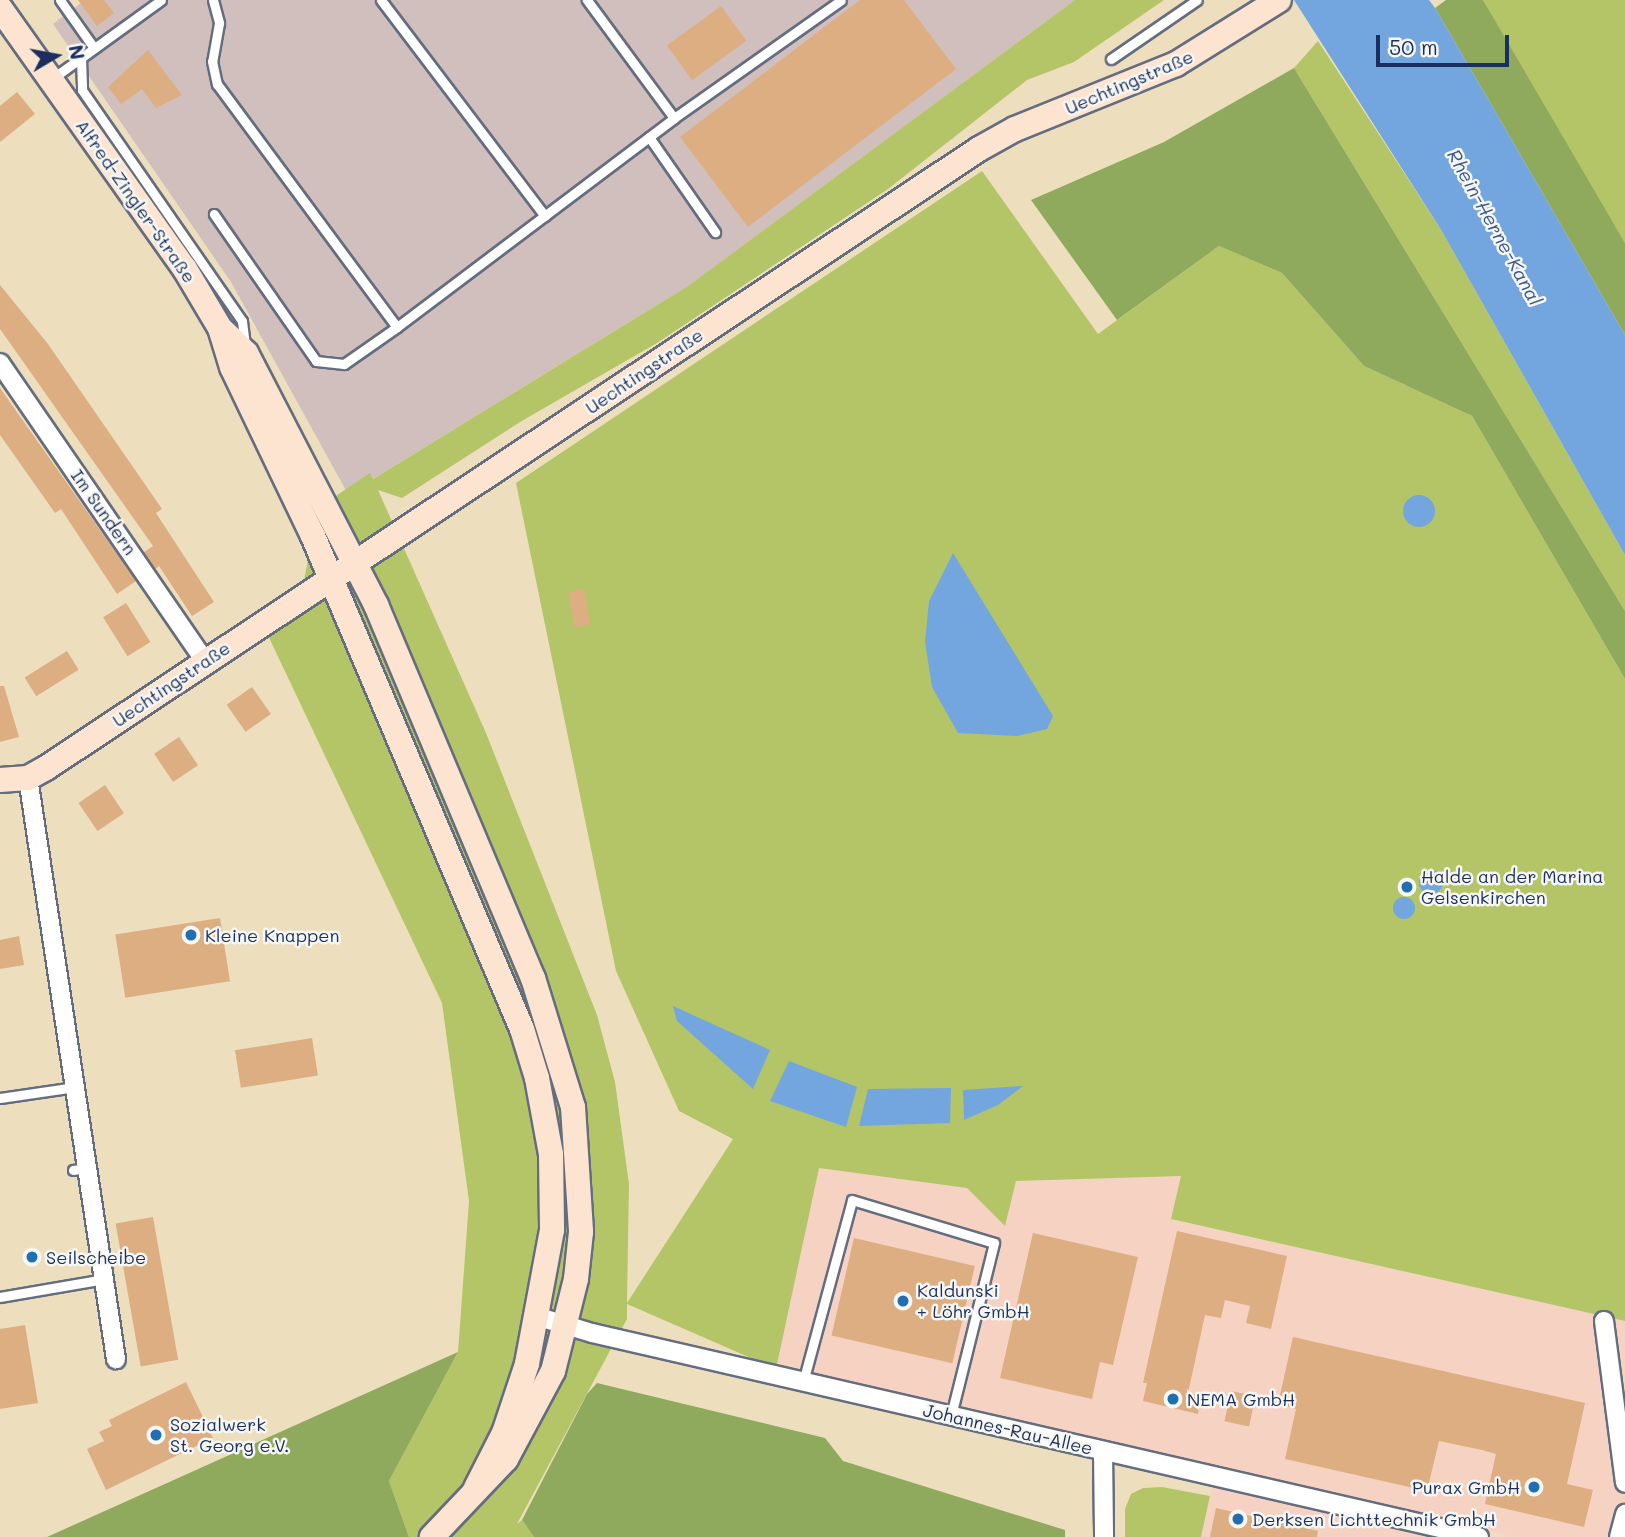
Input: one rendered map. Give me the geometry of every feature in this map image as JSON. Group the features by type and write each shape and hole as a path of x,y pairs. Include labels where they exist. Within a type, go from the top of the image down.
{"main road":[{"name":"Uechtingstraße","path":"0,780 28,778 979,149 1015,129 1177,64 1273,4"},
{"name":"Alfred-Zingler-Straße","path":"0,8 186,269 220,328 232,367 331,579 505,979 537,1078 552,1187 549,1258 539,1317 503,1433 476,1488"},
{"name":"Alfred-Zingler-Straße","path":"220,328 246,353 355,563 467,814 533,978 564,1069 573,1107 582,1187 576,1279 552,1371 516,1443 432,1537"}],"street":[{"name":"Im Sundern","path":"0,363 205,661"},
{"path":"28,778 75,1087 80,1169 104,1279 116,1359"},
{"name":"Johannes-Rau-Allee","path":"539,1317 803,1382 1479,1537"},
{"path":"1604,1321 1619,1393 1625,1483"},
{"path":"1103,1451 1104,1537"},
{"path":"1619,1537 1625,1514"}],"lane":[{"path":"60,0 94,48"},
{"path":"52,79 160,0"},
{"path":"213,0 219,23 212,61 217,84 397,327"},
{"path":"381,0 545,216"},
{"path":"587,0 674,118"},
{"path":"214,214 316,361 344,364 674,118 841,0"},
{"path":"1111,59 1198,0"},
{"path":"80,58 82,90 242,321 246,353"},
{"path":"649,137 715,232"},
{"path":"0,1098 75,1087"},
{"path":"803,1382 852,1200 994,1243 951,1416"},
{"path":"0,1297 104,1279"}],"shaded area":[{"path":"85,0 1075,0 688,286 348,494 231,282 53,24"},
{"path":"818,1168 967,1188 1005,1226 1016,1181 1182,1176 1172,1220 1625,1321 1625,1537 1514,1537 776,1369"},
{"path":"1214,1480 1452,1537 1201,1537"}],"green space":[{"path":"1075,0 1164,0 1074,62 1027,80 888,189 657,343 520,422 402,498 378,490 486,733 597,1015 615,1082 629,1184 627,1303 733,1139 679,1111 616,971 516,483 982,171 1098,334 1219,246 1282,273 1364,366 1472,416 1625,679 1625,1321 1171,1219 1181,1176 1016,1181 1005,1226 967,1188 819,1168 776,1369 627,1304 627,1319 517,1524 522,1520 534,1537 409,1537 389,1481 458,1352 469,1201 442,1003 264,627 301,596 318,508 370,473 373,479 688,286"},
{"path":"1446,0 1483,0 1625,243 1625,335 1435,8"},
{"path":"1483,0 1625,0 1625,243 1556,128"},
{"path":"1318,41 1440,228 1625,555 1625,611 1294,68"},
{"path":"1294,68 1625,611 1625,679 1472,416 1364,366 1282,273 1219,246 1117,320 1031,200 1164,142"},
{"path":"458,1352 389,1481 409,1537 47,1537"},
{"path":"597,1383 825,1438 843,1461 1065,1530 1065,1537 534,1537 522,1520 587,1394"},
{"path":"1162,1487 1210,1496 1201,1537 1125,1537 1125,1509 1131,1494 1143,1488"}],"water":[{"name":"Rhein-Herne-Kanal","path":"1294,0 1429,0 1435,8 1625,335 1625,555 1440,228"},
{"path":"1419,495 1431,499 1435,511 1431,523 1419,527 1407,523 1403,511 1407,499"},
{"path":"953,553 1053,716 1047,729 1017,736 958,733 932,687 925,642 929,601"},
{"path":"1431,870 1440,873 1443,882 1440,891 1431,894 1422,891 1419,882 1422,873"},
{"path":"1404,897 1412,900 1415,908 1412,916 1404,919 1396,916 1393,908 1396,900"},
{"path":"673,1006 770,1050 753,1089 677,1021"},
{"path":"789,1061 857,1087 846,1127 770,1101"},
{"path":"1023,1086 998,1105 964,1120 963,1090"},
{"path":"951,1088 950,1123 859,1126 868,1089"}],"building":[{"path":"78,0 104,0 114,13 97,26"},
{"path":"860,0 904,0 956,69 748,227 680,137"},
{"path":"721,6 746,41 692,80 667,45"},
{"path":"148,50 182,95 156,108 142,89 121,104 108,87"},
{"path":"17,92 35,114 0,142 0,106"},
{"path":"0,285 48,344 162,509 156,513 214,602 192,616 159,566 155,569 144,552 153,546 0,329"},
{"path":"0,388 136,581 117,594 61,509 55,513 0,435"},
{"path":"584,589 590,624 574,627 568,592"},
{"path":"126,603 150,642 127,656 103,617"},
{"path":"67,651 79,670 36,696 25,677"},
{"path":"0,686 4,686 19,737 0,742"},
{"path":"252,687 271,714 246,732 227,705"},
{"path":"179,737 198,765 173,782 154,754"},
{"path":"105,785 124,813 97,831 78,803"},
{"path":"220,918 230,981 125,998 115,935"},
{"path":"19,936 24,965 0,969 0,940"},
{"path":"312,1038 318,1076 241,1088 235,1050"},
{"path":"153,1217 178,1360 141,1366 116,1224"},
{"path":"1177,1231 1287,1256 1271,1329 1246,1323 1250,1306 1225,1300 1221,1318 1205,1315 1188,1393 1202,1396 1198,1414 1143,1401 1147,1383 1143,1383"},
{"path":"1033,1233 1138,1257 1113,1365 1100,1362 1092,1399 1000,1378"},
{"name":"Kaldunski + Löhr GmbH","path":"854,1238 975,1266 952,1363 832,1335"},
{"path":"25,1325 38,1403 0,1409 0,1329"},
{"path":"1293,1337 1585,1403 1567,1484 1593,1490 1584,1527 1485,1504 1496,1454 1482,1450 1439,1441 1427,1491 1285,1459 1296,1409 1278,1404"},
{"name":"Sozialwerk St. Georg e.V.","path":"186,1382 213,1438 106,1490 87,1449 104,1441 99,1432 112,1426 109,1420"},
{"path":"1231,1391 1255,1396 1249,1427 1225,1421"},
{"name":"Derksen Lichttechnik GmbH","path":"1216,1508 1318,1531 1317,1537 1210,1537"}],"place":[{"name":"Halde an der Marina Gelsenkirchen","path":"1407,887"},
{"name":"Kleine Knappen","path":"191,935"},
{"name":"Seilscheibe","path":"32,1257"},
{"name":"Kaldunski + Löhr GmbH","path":"903,1301"},
{"name":"NEMA GmbH","path":"1173,1399"},
{"name":"Sozialwerk St. Georg e.V.","path":"156,1435"},
{"name":"Purax GmbH","path":"1534,1487"},
{"name":"Derksen Lichttechnik GmbH","path":"1238,1519"}]}
